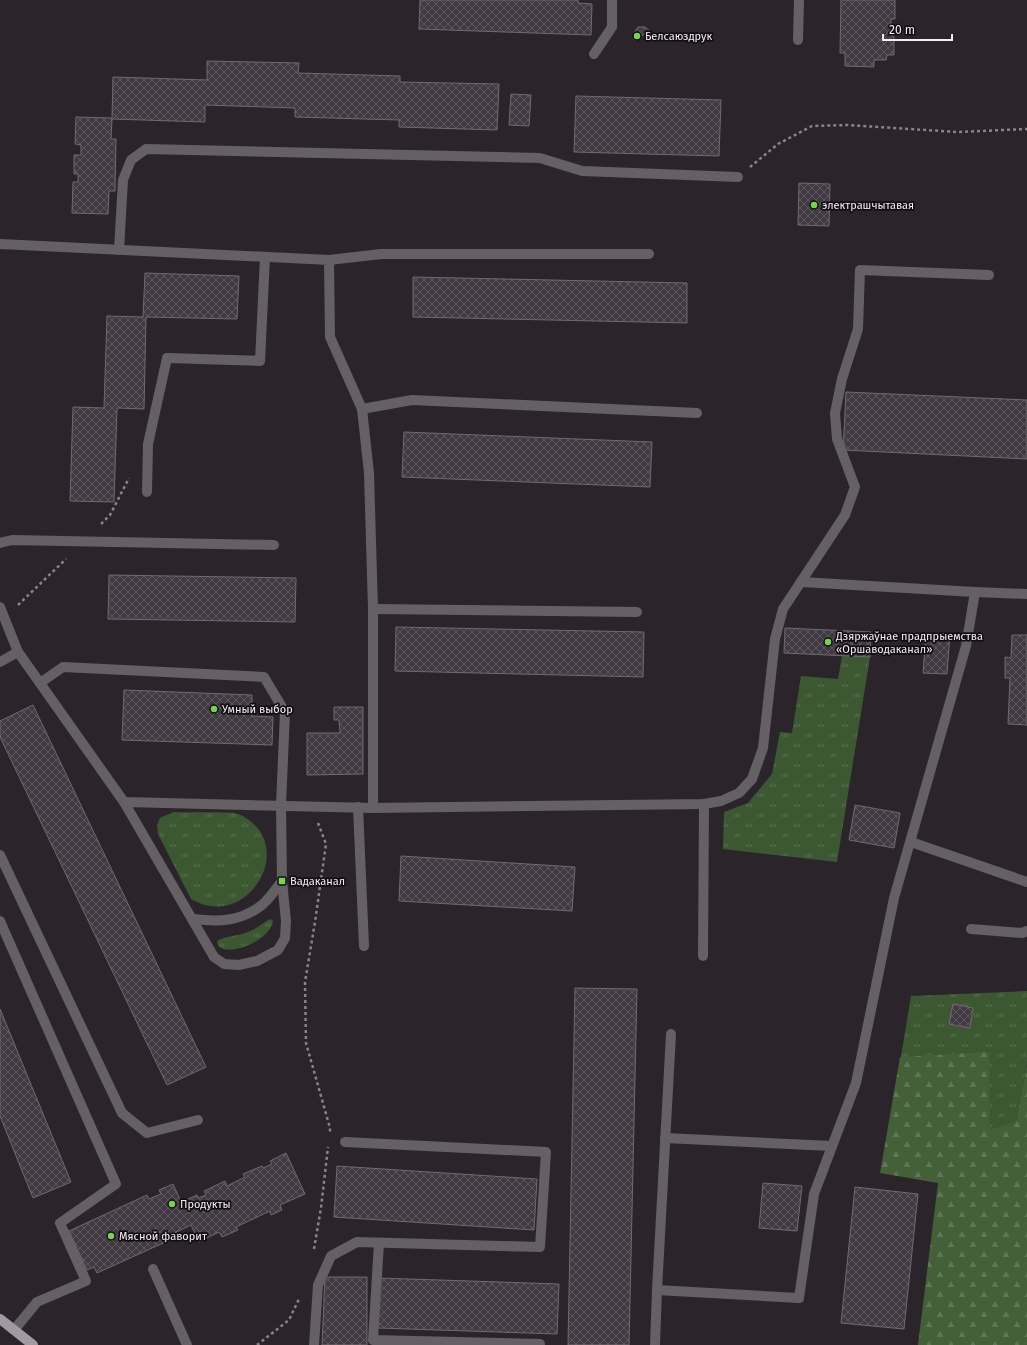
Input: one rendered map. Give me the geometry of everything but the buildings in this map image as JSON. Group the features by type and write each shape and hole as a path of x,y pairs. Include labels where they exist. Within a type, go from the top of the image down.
{"main road":[{"path":"0,1319 33,1345"}],"street":[{"path":"594,54 612,27 612,0"},
{"path":"798,40 799,0"},
{"path":"119,250 123,180 131,160 146,149 540,158 582,171 738,177"},
{"path":"0,244 329,260 381,254 649,254"},
{"path":"147,492 148,444 167,358 260,361 265,257"},
{"path":"329,260 330,337 362,409 369,473 374,609 374,808"},
{"path":"124,802 374,808 704,804 721,801 739,793 752,779 763,748 775,639 783,609 846,515 855,487 837,439 835,413 842,379 858,329 860,270 989,275"},
{"path":"362,409 412,400 697,413"},
{"path":"0,543 12,540 274,545"},
{"path":"801,582 1027,594"},
{"path":"657,1290 799,1298 814,1194 856,1083 894,898 966,646 975,592"},
{"path":"0,607 18,652 124,802 193,919 214,958 224,964 239,965 257,961 278,950 285,938 286,921 282,881 281,805 285,712 264,677 63,667 40,683"},
{"path":"374,609 637,612"},
{"path":"0,662 18,652"},
{"path":"703,956 704,804"},
{"path":"358,807 364,946"},
{"path":"911,842 1027,882"},
{"path":"0,855 122,1113 147,1134 198,1120"},
{"path":"193,919 219,922 243,916 262,905 282,881"},
{"path":"0,921 116,1184 60,1223 86,1281 37,1302 14,1330"},
{"path":"971,929 1022,933 1027,932"},
{"path":"654,1345 671,1034"},
{"path":"665,1138 832,1146"},
{"path":"314,1345 318,1285 331,1256 357,1242 540,1247 546,1152 345,1142"},
{"path":"378,1242 373,1340 540,1344"},
{"path":"153,1269 187,1345"}],"path":[{"path":"738,177 778,144 812,126 847,125 957,132 1027,129"},
{"path":"311,806 326,844 305,982 306,1043 330,1128 330,1136"},
{"path":"313,1252 321,1208 329,1143"},
{"path":"257,1345 289,1320 302,1293"}],"green space":[{"path":"842,656 870,657 837,862 723,849 724,812 748,803 772,774 780,732 792,733 801,676 838,679"},
{"path":"174,812 233,813 238,814 256,827 265,843 266,862 260,879 248,894 232,904 212,906 191,899 158,834 157,825 160,818"},
{"path":"270,919 273,921 270,929 263,936 244,947 226,949 220,947 217,941 248,932"},
{"path":"1027,991 1027,1064 1016,1121 990,1131 901,1057 911,996"},
{"path":"989,1052 990,1130 1016,1121 1027,1064 1027,1345 918,1345 938,1183 880,1173 900,1057"}],"place":[{"name":"Белсаюздрук","path":"637,36"},
{"name":"электрашчытавая","path":"814,205"},
{"name":"Дзяржаўнае прадпрыемства «Оршаводаканал»","path":"828,642"},
{"name":"Умный выбор","path":"214,709"},
{"name":"Вадаканал","path":"282,881"},
{"name":"Продукты","path":"172,1204"},
{"name":"Мясной фаворит","path":"111,1236"}]}
